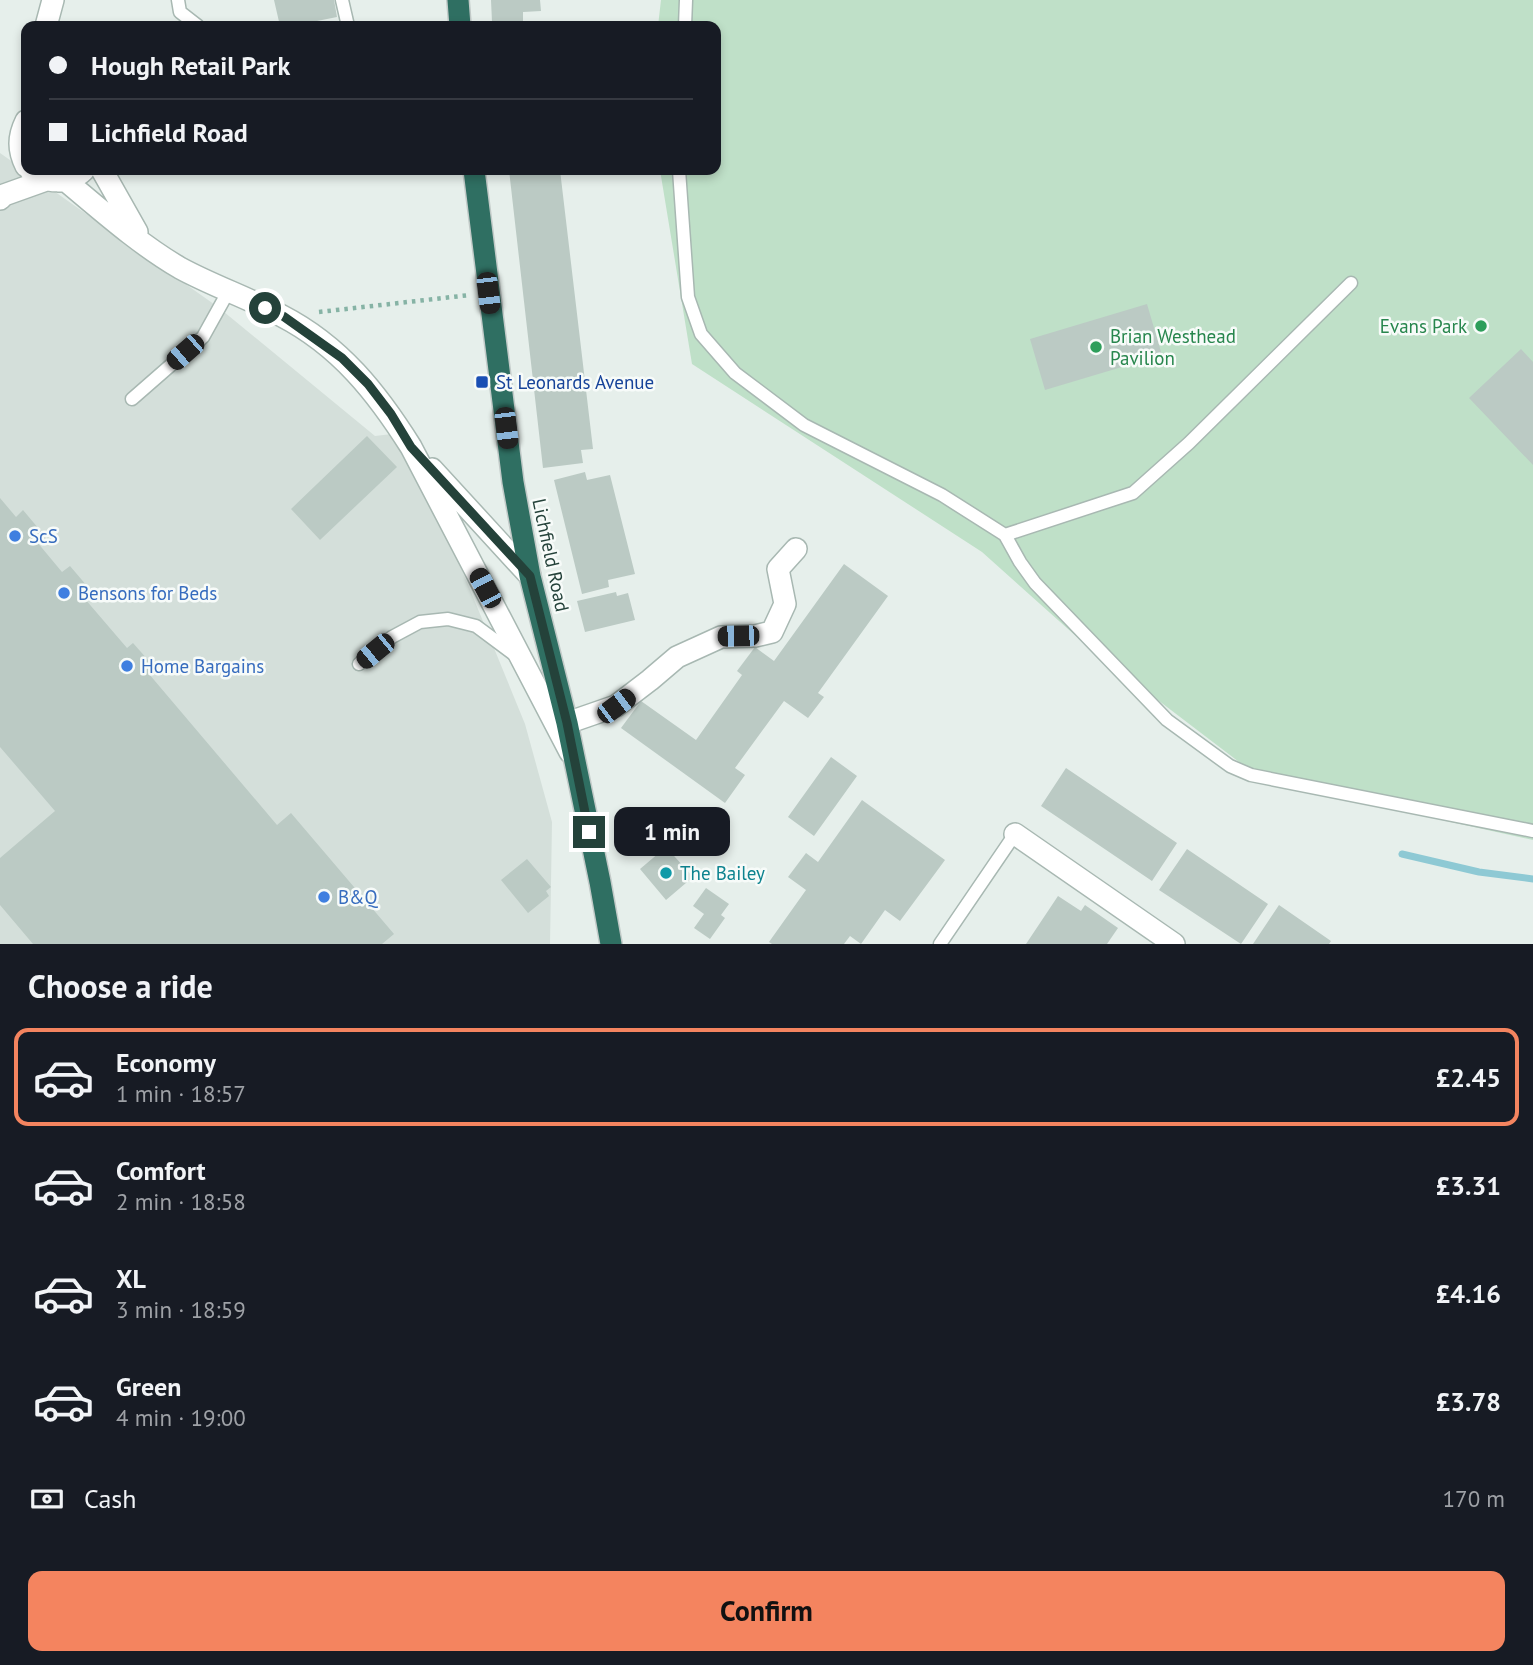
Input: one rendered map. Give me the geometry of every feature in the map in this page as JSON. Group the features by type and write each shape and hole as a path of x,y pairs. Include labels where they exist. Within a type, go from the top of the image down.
{"highway":[{"path":"458,0 460,21"},
{"name":"Lichfield Road","path":"475,175 513,482 530,576 567,723 611,944"}],"street":[{"path":"48,21 54,0"},
{"path":"2,197 37,175"},
{"path":"2,197 37,175"},
{"path":"52,175 180,268 283,316 342,358 368,384 411,447 573,757"},
{"path":"105,175 144,244"},
{"path":"411,447 530,576"},
{"path":"567,723 616,706 677,657 721,637 755,636 772,632 785,604 778,569 796,549"},
{"path":"1015,834 1147,937 1174,944"}],"lane":[{"path":"178,0 180,12 192,21"},
{"path":"342,0 347,21"},
{"path":"685,21 686,0"},
{"path":"679,175 688,297 701,334 735,373 804,425 942,495 1005,535 1035,583 1167,720 1195,742 1230,766 1251,775 1533,831"},
{"path":"1005,535 1133,493 1189,443 1351,284"},
{"path":"132,399 203,337 228,292"},
{"path":"359,664 392,637 420,622 447,619 476,626 521,659"},
{"path":"940,944 1015,834"}],"path":[{"path":"283,316 488,293"}],"shaded area":[{"path":"0,153 21,168 21,175 31,175 218,307 375,436 392,434 446,531 525,724 552,822 550,944 0,944"}],"green space":[{"path":"661,0 1533,0 1533,840 1264,781 1087,646 982,552 692,364 661,175 721,175 721,21 659,21"}],"building":[{"path":"274,0 334,0 337,17 317,21 279,21"},
{"path":"491,0 540,0 541,11 523,12 523,21 492,21"},
{"path":"510,175 561,175 593,449 581,450 583,463 543,468"},
{"name":"Brian Westhead Pavilion","path":"1147,304 1162,355 1045,390 1030,339"},
{"path":"1521,349 1533,362 1533,465 1469,398"},
{"path":"367,436 397,467 320,540 291,509"},
{"path":"585,472 587,480 610,475 635,574 608,580 609,587 582,594 554,480"},
{"path":"0,498 16,517 23,510 44,535 37,542 62,572 70,566 93,593 85,599 127,648 133,643 156,669 149,674 277,825 291,813 394,934 382,944 33,944 0,905 0,858 55,811 0,747"},
{"path":"844,564 888,596 818,693 824,697 808,718 784,701 735,768 745,775 725,803 621,728 641,701 696,740 742,675 737,671 755,647 774,661"},
{"path":"616,592 617,596 628,593 635,620 585,632 577,601"},
{"path":"831,757 857,776 814,836 788,817"},
{"path":"1066,768 1177,843 1152,881 1041,806"},
{"path":"862,800 945,860 900,921 885,910 861,944 850,936 844,944 772,944 769,942 806,890 788,877 806,853 818,862"},
{"name":"The Bailey","path":"666,847 693,877 666,900 640,869"},
{"path":"1187,849 1268,904 1241,944 1159,890"},
{"path":"527,859 551,887 546,891 549,896 528,913 501,880"},
{"path":"706,888 729,904 721,915 725,918 710,939 694,928 704,914 693,906"},
{"path":"1058,896 1081,911 1085,905 1118,928 1107,944 1026,944"},
{"path":"1279,905 1331,941 1329,944 1253,944"}],"waterway":[{"path":"1402,854 1479,872 1533,879"}],"place":[{"name":"Evans Park","path":"1481,326"},
{"name":"Brian Westhead Pavilion","path":"1096,347"},
{"name":"St Leonards Avenue","path":"482,382"},
{"name":"ScS","path":"15,536"},
{"name":"Bensons for Beds","path":"64,593"},
{"name":"Home Bargains","path":"127,666"},
{"name":"The Bailey","path":"666,873"},
{"name":"B&Q","path":"324,897"}],"route":[{"path":"265,308 310,334 342,358 368,384 411,447 530,576 567,723 589,832"}]}
